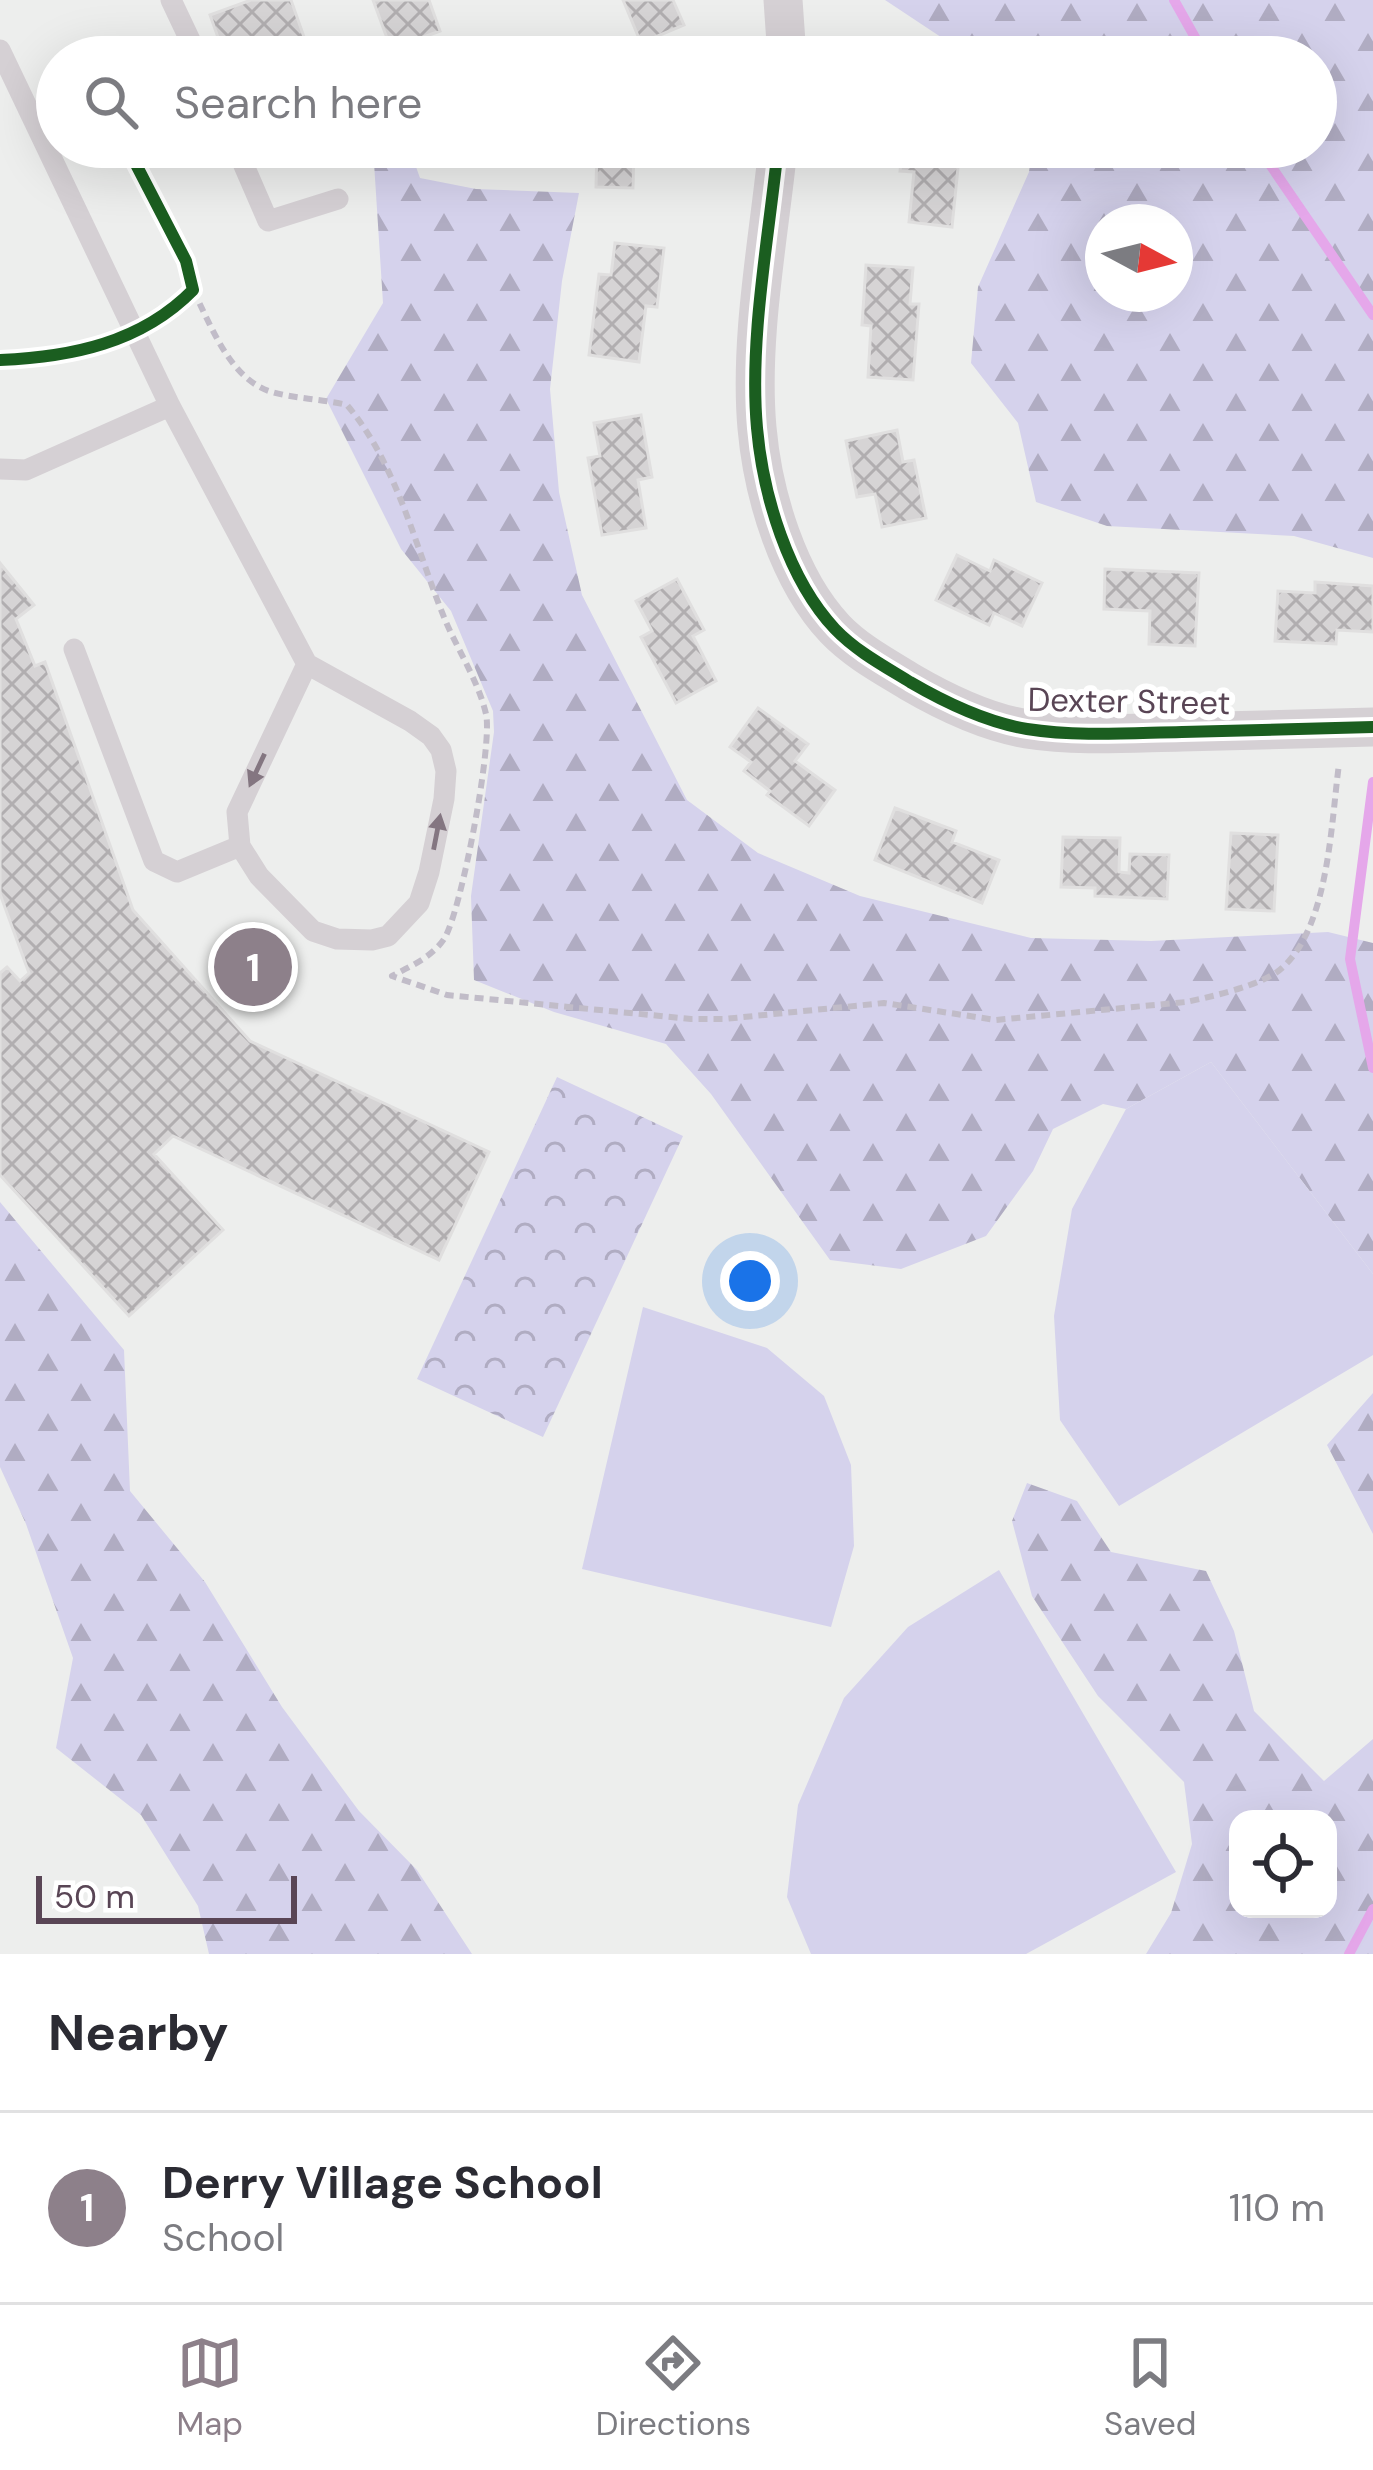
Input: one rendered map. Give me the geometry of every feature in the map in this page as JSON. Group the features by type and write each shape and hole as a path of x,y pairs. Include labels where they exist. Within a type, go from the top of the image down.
{"street":[{"path":"783,0 788,36"},
{"name":"Dexter Street","path":"776,168 757,357 762,469 804,584 837,631 886,668 942,700 1024,728 1106,734 1358,727"}],"lane":[{"path":"171,0 188,36"},
{"path":"0,50 36,125"},
{"path":"56,168 170,406 307,664 410,722 441,750 446,771 444,799 419,904 388,936 337,939 314,931 259,876 240,846 237,812 307,664"},
{"path":"245,168 268,221 338,200"},
{"path":"0,469 26,470 170,406"},
{"path":"74,649 154,861 177,872 240,846"}],"path":[{"path":"188,289 224,349 254,383 273,392 347,405 362,423 407,517 483,703 488,735 455,914 435,950 392,976 424,989 491,1000 724,1019 884,1004 996,1020 1215,996 1280,971 1315,914 1358,727"}],"green space":[{"path":"885,0 1373,0 1373,558 1294,536 1107,526 1036,502 1018,423 971,363 978,287 1029,168 1337,168 1337,36 939,36"},
{"path":"374,168 416,168 420,178 476,189 579,193 562,281 550,389 559,492 582,595 687,800 758,853 860,896 1031,938 1151,941 1328,932 1373,943 1373,1274 1211,1062 1126,1109 1103,1104 1053,1129 1033,1171 986,1236 901,1269 830,1260 711,1094 666,1044 554,1012 474,980 471,896 493,711 451,611 401,549 326,399 383,303"},
{"path":"1211,1062 1373,1274 1373,1355 1119,1506 1060,1420 1054,1316 1072,1209 1126,1109"},
{"path":"557,1077 683,1136 543,1437 417,1379"},
{"path":"0,1202 124,1350 130,1491 205,1582 282,1707 359,1811 417,1870 472,1954 209,1954 198,1906 141,1815 56,1748 73,1658 26,1524 0,1467"},
{"path":"643,1307 767,1348 824,1396 851,1465 854,1546 831,1627 582,1569"},
{"path":"1373,1393 1373,1534 1327,1445"},
{"path":"1027,1483 1077,1501 1111,1552 1206,1571 1234,1631 1254,1711 1324,1781 1373,1739 1373,1954 1146,1954 1171,1913 1192,1844 1184,1782 1098,1696 1032,1596 1012,1521"},
{"path":"999,1570 1176,1872 1026,1954 811,1954 787,1897 798,1805 844,1698 908,1627"}],"building":[{"path":"251,0 291,0 304,36 218,36 210,15"},
{"path":"373,0 429,0 440,31 426,36 386,36"},
{"path":"623,0 673,0 684,25 658,36 638,36"},
{"path":"596,168 633,168 633,188 596,187"},
{"path":"958,168 952,227 909,222 914,172 900,171"},
{"path":"615,243 664,248 657,307 646,306 639,362 589,355 599,274 611,275"},
{"path":"866,265 913,268 910,304 919,304 913,380 868,377 871,326 862,325"},
{"path":"641,415 652,477 638,480 646,528 602,535 588,458 600,456 594,423"},
{"path":"897,430 903,462 914,460 926,518 882,527 875,494 857,497 846,441"},
{"path":"957,555 990,571 994,560 1042,583 1022,626 994,613 989,625 936,600"},
{"path":"0,563 34,605 16,619 35,666 45,662 133,910 250,1041 489,1152 439,1260 173,1136 154,1154 223,1230 129,1316 0,1175 0,973 7,967 20,981 29,973 0,894"},
{"path":"1105,569 1199,573 1195,646 1149,644 1150,611 1104,609"},
{"path":"677,579 704,630 693,636 716,681 676,703 641,637 652,631 636,601"},
{"path":"1315,582 1373,586 1373,632 1337,630 1336,644 1275,641 1278,591 1315,593"},
{"path":"758,708 808,744 795,761 835,790 809,826 767,795 770,791 744,771 751,762 730,747"},
{"path":"895,808 956,831 952,842 999,860 982,903 875,860"},
{"path":"1231,833 1278,835 1274,911 1226,909"},
{"path":"1063,837 1120,838 1119,872 1129,873 1130,854 1169,855 1167,899 1095,896 1095,888 1061,887"}],"waterway":[{"path":"1174,0 1194,36"},
{"path":"1272,168 1373,315"},
{"path":"1373,782 1350,959 1373,1068"},
{"path":"1349,1954 1373,1909"}],"cycle path":[{"path":"0,360 104,344 151,323 193,290 186,261 138,168"},
{"path":"776,168 758,323 757,428 765,481 791,561 835,629 871,658 938,697 981,717 1027,729 1104,734 1373,727"}],"place":[{"name":"Derry Village School","path":"253,967"}]}
